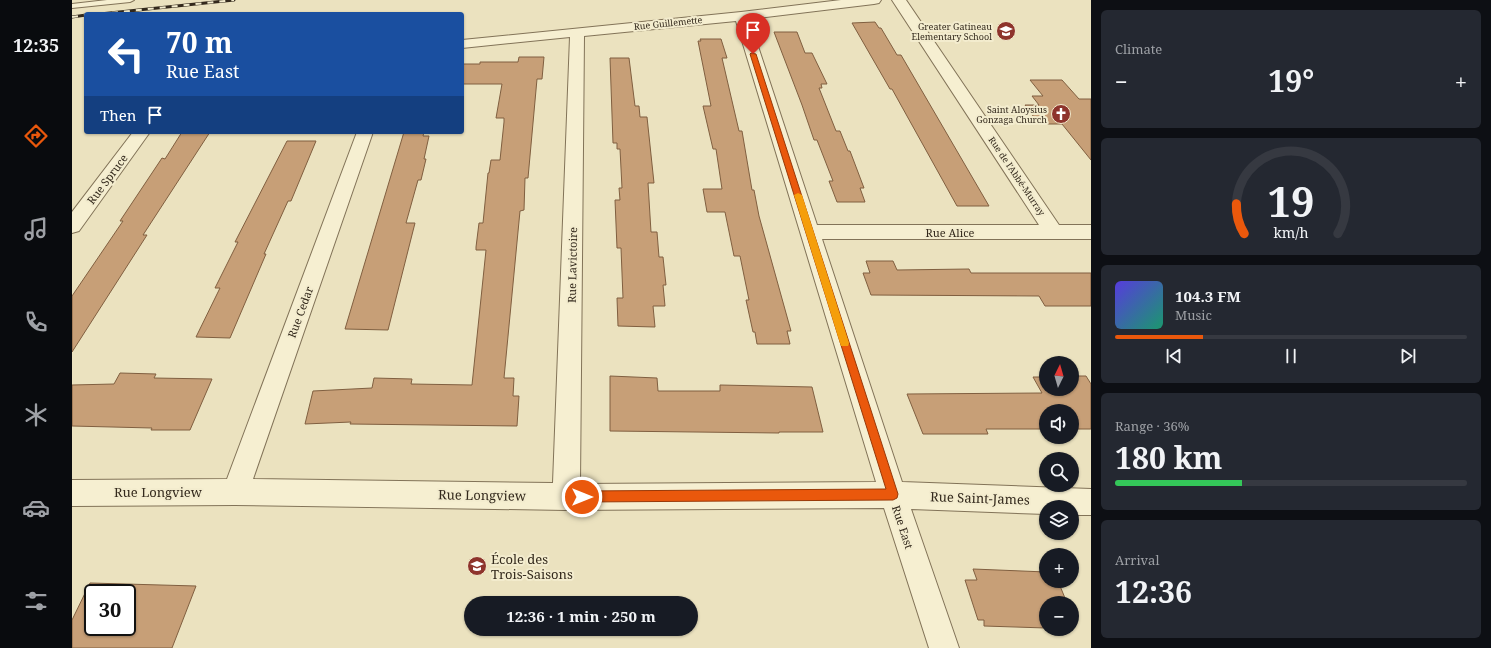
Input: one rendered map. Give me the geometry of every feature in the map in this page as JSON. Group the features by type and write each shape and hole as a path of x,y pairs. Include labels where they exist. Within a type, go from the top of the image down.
{"street":[{"name":"Rue Guillemette","path":"464,44 741,16 874,0"},
{"name":"Rue de l'Abbé-Murray","path":"899,0 1054,232"},
{"name":"Rue East","path":"741,16 893,494 944,648"},
{"name":"Rue Lavictoire","path":"566,497 577,33"},
{"name":"Rue Spruce","path":"72,226 141,134"},
{"name":"Rue Cedar","path":"235,492 364,134"},
{"name":"Rue Alice","path":"809,232 1091,232"},
{"name":"Rue Longview","path":"72,493 235,492 566,497 893,494"},
{"name":"Rue Saint-James","path":"893,494 1091,502"}],"lane":[{"path":"72,6 130,0"}],"building":[{"path":"875,22 879,28 881,28 897,55 901,55 989,206 957,206 892,89 890,89 852,23"},
{"path":"774,32 797,32 805,53 812,53 827,84 821,84 822,88 819,88 836,131 840,131 848,151 850,151 864,188 860,188 865,202 837,202 829,181 833,181 817,140 814,140"},
{"path":"700,39 721,39 727,58 722,58 739,131 742,131 752,190 754,190 759,216 791,331 787,331 790,344 757,344 746,300 749,300 740,256 734,256 725,212 707,212 703,189 722,189 716,149 713,149 703,106 711,106 698,41 701,41"},
{"path":"519,57 544,57 542,79 537,79 528,178 525,178 524,210 520,211 504,378 514,378 513,396 519,396 517,426 350,424 351,422 305,424 313,391 372,388 374,378 412,379 411,384 472,385 486,250 476,250 476,247 479,223 483,223 488,173 491,160 500,160 504,118 496,118 502,84 464,84 464,64 480,64 480,62 518,62"},
{"path":"610,58 629,58 635,106 639,106 640,117 647,117 654,183 648,183 651,232 657,232 659,257 663,257 666,285 663,285 665,306 653,306 655,327 618,326 617,298 623,298 621,248 617,248 615,200 620,200 619,188 622,188 620,149 617,149 617,143 613,143"},
{"name":"Saint Aloysius Gonzaga Church","path":"1030,80 1062,80 1079,99 1091,99 1091,160 1062,124 1039,124 1025,105 1039,105 1032,96 1043,96"},
{"path":"181,134 209,134 143,235 147,235 72,352 72,296 123,221 120,221 162,158 165,159"},
{"path":"403,134 424,134 423,136 429,136 421,180 418,180 406,223 415,223 388,330 345,329"},
{"path":"287,141 316,141 291,201 288,201 264,254 266,254 230,338 196,337 220,288 215,288 238,242 235,242"},
{"path":"866,261 893,261 897,270 969,269 971,273 1091,273 1091,306 1045,306 1039,296 871,295 863,273 870,273"},
{"path":"120,373 156,374 154,378 212,379 190,430 151,430 152,428 72,426 72,385 114,384"},
{"path":"610,376 657,378 658,391 720,391 720,385 812,387 823,432 779,433 610,431"},
{"path":"1079,376 1086,376 1091,384 1091,429 1079,429 1079,404 1039,404 1039,429 986,429 988,434 923,434 907,394 1039,393 1039,396 1079,396"},
{"path":"1033,377 1039,377 1039,388"},
{"path":"973,569 1039,572 1039,588 1061,588 1064,596 1039,596 1039,628 984,626 984,620 978,620 965,580 977,580"},
{"path":"90,583 125,584 90,584"},
{"path":"136,584 196,586 172,648 72,648 72,620 84,595 84,636 136,636"}],"railway":[{"path":"119,12 234,0"},
{"path":"72,17 84,15"}],"slow traffic":[{"path":"798,195 845,343"}],"place":[{"name":"Greater Gatineau Elementary School","path":"1006,31"},
{"name":"Saint Aloysius Gonzaga Church","path":"1061,114"},
{"name":"École des Trois-Saisons","path":"477,566"}],"route":[{"path":"582,497 844,496 893,494 753,54"}]}
